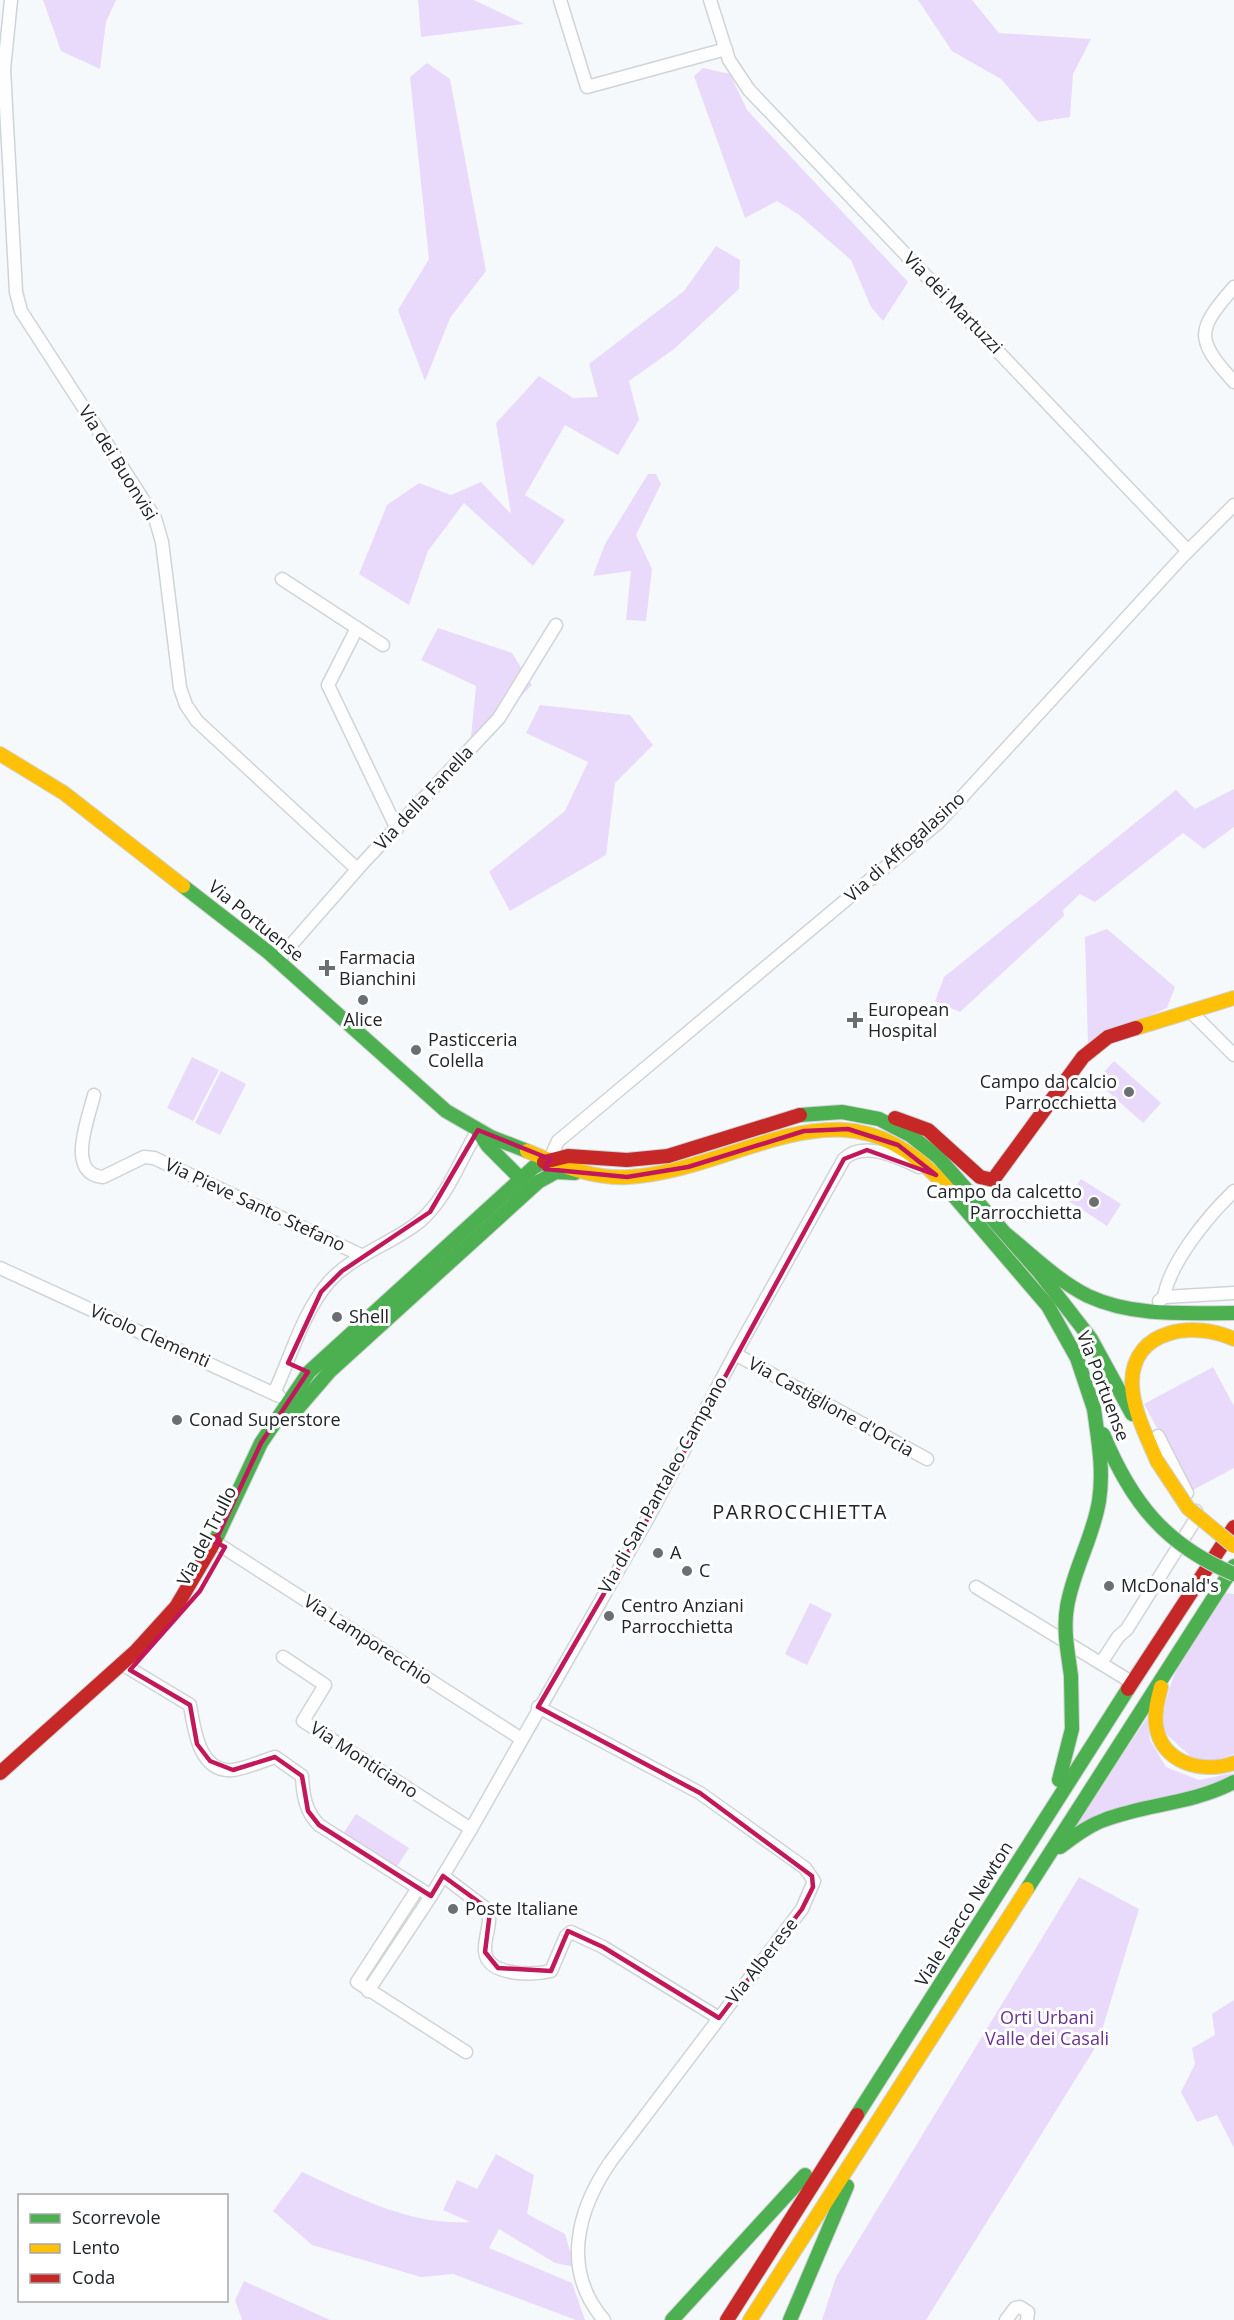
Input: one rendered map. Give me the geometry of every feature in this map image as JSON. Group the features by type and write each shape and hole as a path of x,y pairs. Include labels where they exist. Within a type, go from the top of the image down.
{"main road":[{"name":"Via Portuense","path":"0,754 64,793 277,960 438,1104 478,1130 580,1173 627,1177 660,1174 706,1162 789,1134 828,1128 879,1136 914,1155 936,1175 1034,1288 1058,1322 1077,1358 1094,1410 1121,1477 1146,1515 1184,1548 1234,1574"},
{"path":"868,1115 903,1119 928,1130 980,1177 993,1180 1076,1065 1095,1045 1108,1037 1234,998"},
{"name":"Via Portuense","path":"550,1159 567,1155 606,1160 651,1158 686,1152 799,1115 832,1112 868,1115 896,1126 930,1150 958,1178 1069,1307 1117,1385 1157,1461 1188,1508 1234,1546"},
{"name":"Via Portuense","path":"478,1130 488,1146 521,1179"},
{"name":"Via del Trullo","path":"292,1406 309,1372 534,1167 550,1159"},
{"name":"Via del Trullo","path":"538,1182 550,1159"},
{"name":"Via del Trullo","path":"0,1787 15,1767 126,1667 176,1607 220,1545 261,1443 292,1406 538,1182 556,1172 580,1173"},
{"path":"1007,1235 1079,1290 1111,1305 1145,1310 1234,1313"},
{"path":"1208,1313 1234,1324"},
{"path":"1157,1461 1132,1384 1135,1365 1145,1347 1160,1335 1192,1327 1207,1328 1234,1339"},
{"path":"1043,1823 1071,1744 1074,1716 1066,1635 1067,1607 1096,1517 1101,1485 1101,1454 1094,1410"},
{"name":"Viale Isacco Newton","path":"727,2320 843,2135 875,2089 1234,1527"},
{"name":"Viale Isacco Newton","path":"750,2320 1234,1566"},
{"path":"1163,1676 1155,1715 1157,1729 1165,1747 1177,1759 1193,1767 1220,1769 1234,1763"},
{"name":"Via del Trullo","path":"0,1773 15,1767"},
{"path":"1046,1860 1077,1833 1112,1815 1201,1797 1234,1782"},
{"path":"672,2320 843,2135"},
{"path":"790,2320 830,2232 863,2144"}],"street":[{"name":"Via dei Buonvisi","path":"11,0 4,69 16,292 21,311 155,518 162,542 180,688 190,713 357,869"},
{"path":"560,0 587,87 726,49"},
{"name":"Via dei Martuzzi","path":"710,0 726,49 738,76 749,90 1188,551"},
{"path":"1234,286 1210,314 1204,335 1215,360 1234,382"},
{"name":"Via di Affogalasino","path":"550,1159 558,1142 568,1132 939,822 1188,551 1234,506"},
{"path":"282,579 383,645"},
{"name":"Via della Fanella","path":"277,960 357,869 499,718 556,625"},
{"path":"357,628 328,685 397,829"},
{"path":"1190,1011 1234,1055"},
{"name":"Via Pieve Santo Stefano","path":"94,1095 81,1153 83,1165 91,1174 102,1177 112,1174 150,1156 363,1256"},
{"path":"274,1393 302,1328 321,1292 336,1275 414,1225 430,1212 478,1130"},
{"name":"Via di San Pantaleo Campano","path":"368,1990 431,1896 471,1829 520,1738 638,1536 735,1354 846,1156 860,1150 874,1152 900,1158 936,1175"},
{"path":"1164,1297 1169,1278 1188,1247 1234,1191"},
{"name":"Vicolo Clementi","path":"0,1268 274,1393 292,1406"},
{"path":"1145,1310 1164,1297 1234,1293"},
{"path":"388,1299 398,1310"},
{"name":"Via Castiglione d'Orcia","path":"735,1354 927,1459"},
{"path":"288,1363 309,1372"},
{"path":"1101,1663 1118,1637 1127,1629 1197,1517 1197,1512 1144,1408"},
{"name":"Via Lamporecchio","path":"220,1545 520,1738"},
{"path":"976,1587 1133,1683"},
{"name":"Via Monticiano","path":"283,1658 325,1685 303,1721 471,1829"},
{"path":"126,1667 190,1705 197,1744 210,1761 233,1770 275,1757 302,1776 303,1796 308,1811 319,1825 431,1896"},
{"name":"Via Alberese","path":"538,1707 700,1793 805,1868 812,1876 813,1887 802,1909 611,2161 581,2217 579,2243 582,2280 590,2301 604,2320"},
{"path":"443,1876 488,1910 485,1952 492,1964 498,1968 505,1971 550,1971 555,1967 566,1936 571,1932 603,1947 719,2018"},
{"path":"418,1888 357,1982 466,2052"},
{"path":"1006,2320 1015,2308 1026,2314"}],"highlighted area":[{"path":"848,1129 898,1145 936,1175 867,1150 844,1159 648,1518 538,1707 700,1793 812,1876 813,1887 802,1909 719,2018 603,1947 568,1931 551,1971 498,1968 485,1952 490,1912 443,1876 431,1896 319,1825 308,1811 302,1776 275,1757 233,1770 210,1761 197,1744 190,1705 130,1670 200,1591 225,1547 215,1542 261,1443 308,1372 288,1363 321,1292 342,1271 430,1212 478,1130 550,1159 545,1169 627,1177 688,1167 804,1131"}],"green space":[{"path":"43,0 116,0 106,22 100,69 61,51"},
{"path":"418,0 474,0 524,24 421,37"},
{"path":"918,0 972,0 999,33 1091,39 1073,74 1070,117 1038,122 1001,79 952,51"},
{"path":"427,63 450,79 486,271 450,318 425,381 398,310 429,259 410,77"},
{"path":"703,68 730,74 747,110 908,282 883,321 871,307 851,260 798,214 777,201 745,218 694,76"},
{"path":"716,246 740,260 739,289 674,349 629,381 639,420 618,455 565,425 525,495 565,520 533,566 464,503 428,551 409,605 359,574 387,505 419,483 451,495 481,482 511,514 496,423 539,376 573,398 598,397 589,364 684,291"},
{"path":"648,474 656,474 661,484 636,535 652,569 646,621 626,620 631,571 593,576 605,544"},
{"path":"438,628 512,653 532,685 470,747 476,686 421,660"},
{"path":"540,705 630,715 653,745 615,783 606,855 510,911 489,872 565,811 588,762 526,733"},
{"path":"1234,789 1234,827 1204,849 1183,833 1095,902 1080,894 1063,910 1064,916 960,1012 935,1001 944,977 1176,790 1195,809"},
{"path":"1107,929 1175,987 1167,1008 1088,1043 1085,937"},
{"path":"192,1057 219,1070 193,1121 167,1108"},
{"name":"Campo da calcio Parrocchietta","path":"1114,1061 1161,1103 1143,1123 1096,1081"},
{"path":"221,1071 246,1084 220,1135 195,1123"},
{"name":"Campo da calcetto Parrocchietta","path":"1081,1179 1121,1204 1107,1226 1067,1200"},
{"path":"1213,1367 1234,1406 1234,1468 1191,1491 1144,1404"},
{"path":"1226,1593 1234,1594 1234,1754 1201,1766 1162,1730 1165,1709 1169,1690 1183,1657"},
{"path":"810,1603 832,1614 807,1665 785,1654"},
{"path":"1147,1718 1150,1740 1166,1767 1199,1780 1233,1773 1234,1777 1073,1828"},
{"path":"356,1814 409,1848 396,1868 343,1834"},
{"name":"Orti Urbani Valle dei Casali","path":"1079,1877 1139,1909 1098,2043 926,2320 822,2320 836,2277"},
{"path":"1234,2000 1234,2148 1217,2115 1197,2122 1181,2092 1195,2064 1192,2048 1215,2035 1212,2014"},
{"path":"496,2154 534,2175 527,2214 565,2234 575,2267 555,2263 499,2229 489,2248 572,2283 585,2320 576,2320 453,2274 421,2277 312,2245 273,2211 302,2172 383,2208 426,2219 470,2222 443,2210 457,2180 477,2189"},
{"path":"244,2281 330,2320 242,2320 235,2300"}],"traffic: fast":[{"path":"183,886 268,952 446,1111 491,1137 527,1151"},
{"path":"800,1115 842,1112 879,1119 910,1135 938,1157 1039,1272 1091,1339 1132,1414"},
{"path":"478,1131 488,1146 521,1179"},
{"path":"215,1541 261,1443 309,1372 534,1167 544,1162"},
{"path":"293,1414 330,1371 538,1182 556,1172 575,1173"},
{"path":"947,1188 1048,1306 1077,1358 1094,1409"},
{"path":"1007,1235 1066,1283 1105,1303 1141,1311 1234,1313"},
{"path":"1071,1676 1066,1633 1067,1607 1096,1515 1101,1478 1094,1409"},
{"path":"1103,1434 1126,1480 1153,1519 1188,1549 1234,1574"},
{"path":"1027,1889 1234,1566"},
{"path":"1059,1780 1072,1729 1071,1676"},
{"path":"857,2115 1128,1689"},
{"path":"1060,1847 1098,1822 1120,1814 1185,1800 1218,1790 1234,1782"},
{"path":"672,2320 805,2175"},
{"path":"790,2320 847,2186"}],"traffic: slow":[{"path":"0,754 64,793 183,886"},
{"path":"1136,1028 1234,998"},
{"path":"527,1151 589,1173 628,1177 672,1170 794,1134 832,1130 871,1135 909,1153 947,1188"},
{"path":"1157,1461 1134,1402 1132,1382 1135,1364 1143,1350 1154,1340 1185,1330 1218,1333 1234,1339"},
{"path":"1157,1461 1188,1508 1234,1546"},
{"path":"1161,1687 1156,1725 1159,1738 1166,1749 1174,1757 1197,1766 1222,1766 1234,1763"},
{"path":"750,2320 1027,1889"}],"traffic: jam":[{"path":"895,1118 928,1130 980,1177 993,1180 1083,1057 1108,1037 1136,1028"},
{"path":"544,1162 568,1156 627,1160 668,1156 800,1115"},
{"path":"1128,1689 1234,1527"},
{"path":"0,1773 136,1651 176,1607 215,1541"},
{"path":"727,2320 857,2115"}],"place":[{"name":"Farmacia Bianchini","path":"327,968"},
{"name":"Alice","path":"363,1000"},
{"name":"European Hospital","path":"855,1020"},
{"name":"Pasticceria Colella","path":"416,1050"},
{"name":"Campo da calcio Parrocchietta","path":"1129,1092"},
{"name":"Campo da calcetto Parrocchietta","path":"1094,1202"},
{"name":"Shell","path":"337,1317"},
{"name":"Conad Superstore","path":"177,1420"},
{"name":"A","path":"658,1553"},
{"name":"C","path":"687,1571"},
{"name":"McDonald's","path":"1109,1586"},
{"name":"Centro Anziani Parrocchietta","path":"609,1616"},
{"name":"Poste Italiane","path":"453,1909"}],"district":[{"name":"PARROCCHIETTA","path":"800,1512"}]}
